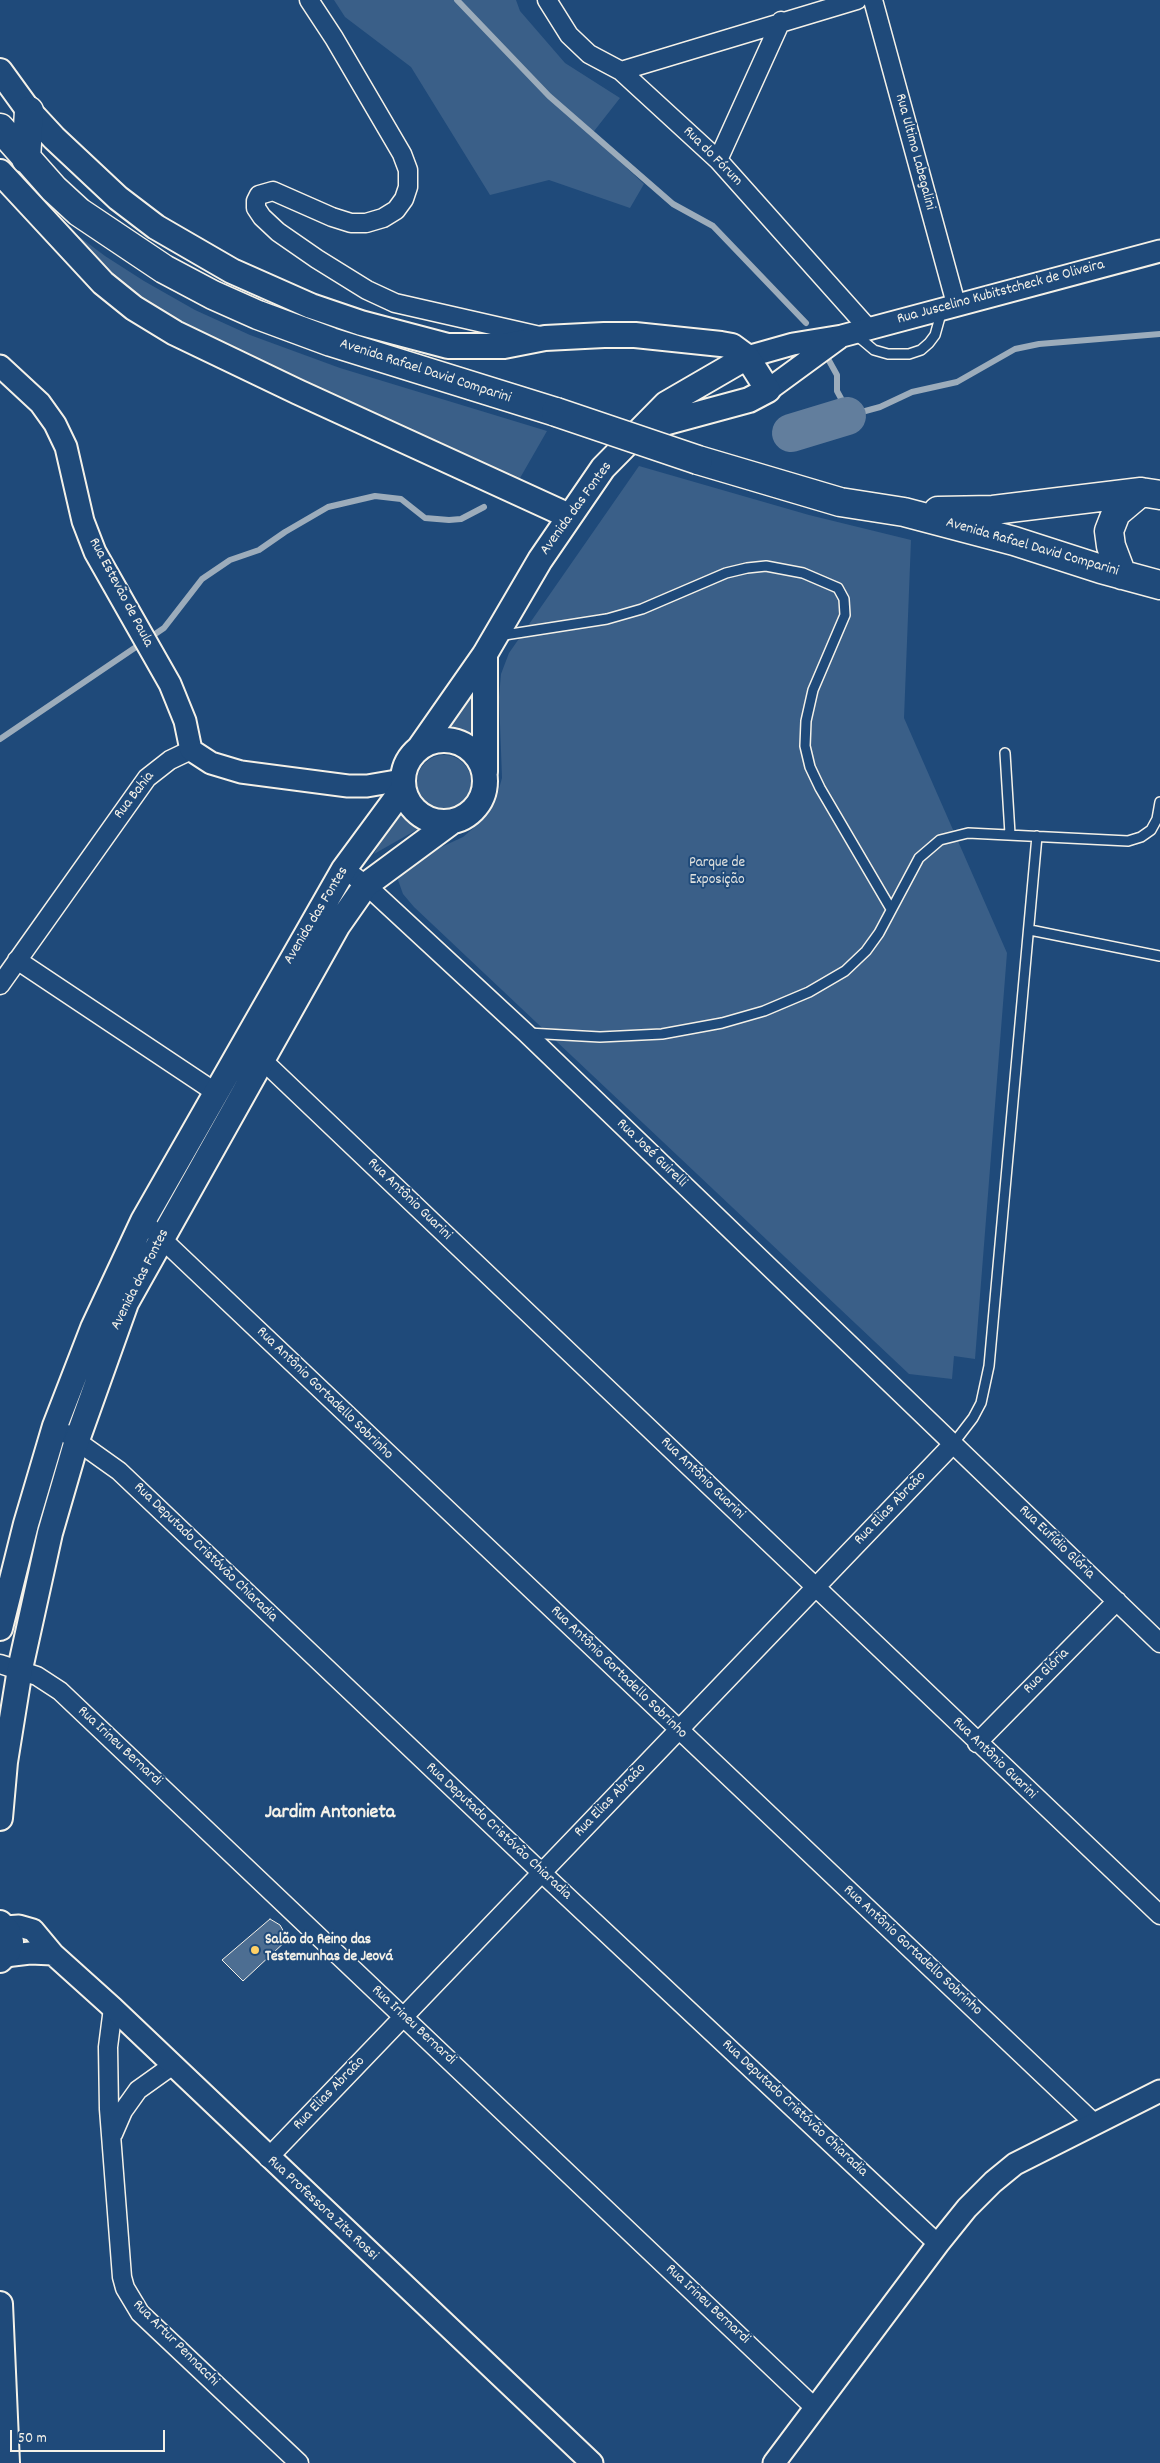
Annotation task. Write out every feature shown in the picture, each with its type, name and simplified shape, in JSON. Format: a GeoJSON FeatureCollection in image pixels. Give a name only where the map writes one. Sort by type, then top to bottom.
{"type":"FeatureCollection","features":[{"type":"Feature","properties":{"kind":"main road"},"geometry":{"type":"LineString","coordinates":[[0,71],[29,111],[91,174],[118,198],[156,227],[195,251],[268,288],[311,306],[361,324],[448,346],[504,346],[545,338],[634,335],[732,346],[747,357],[768,390],[749,400],[642,429]]}},
{"type":"Feature","properties":{"kind":"main road"},"geometry":{"type":"LineString","coordinates":[[9,141],[29,111]]}},
{"type":"Feature","properties":{"kind":"main road","name":"Avenida Rafael David Comparini"},"geometry":{"type":"LineString","coordinates":[[9,141],[54,189],[79,212],[164,269],[212,295],[258,315],[331,342],[556,412],[698,460],[840,502],[904,512],[1033,546],[1122,575],[1160,585]]}},
{"type":"Feature","properties":{"kind":"main road"},"geometry":{"type":"LineString","coordinates":[[0,172],[102,283],[116,296],[134,308],[175,332],[298,392],[569,516]]}},
{"type":"Feature","properties":{"kind":"main road","name":"Avenida das Fontes"},"geometry":{"type":"LineString","coordinates":[[0,1628],[26,1524],[55,1426],[92,1328],[143,1221],[344,869],[403,784],[404,767],[411,756],[420,747],[490,645],[540,560],[603,468],[666,404],[747,357]]}},
{"type":"Feature","properties":{"kind":"main road"},"geometry":{"type":"LineString","coordinates":[[714,376],[729,406]]}},
{"type":"Feature","properties":{"kind":"main road"},"geometry":{"type":"LineString","coordinates":[[1122,575],[1111,546],[1109,532],[1116,513],[1151,494]]}},
{"type":"Feature","properties":{"kind":"main road","name":"Avenida Rafael David Comparini"},"geometry":{"type":"LineString","coordinates":[[904,512],[993,510],[1151,494]]}},
{"type":"Feature","properties":{"kind":"main road","name":"Avenida das Fontes"},"geometry":{"type":"LineString","coordinates":[[0,1818],[6,1762],[10,1667],[27,1632],[50,1533],[76,1440],[126,1303],[261,1059],[338,925],[366,884],[450,823],[462,819],[472,812],[480,802],[484,791],[485,778],[490,645]]}},
{"type":"Feature","properties":{"kind":"main road"},"geometry":{"type":"LineString","coordinates":[[420,747],[432,741],[444,739],[467,746],[483,766],[485,778]]}},
{"type":"Feature","properties":{"kind":"main road"},"geometry":{"type":"LineString","coordinates":[[403,784],[407,801],[415,811],[425,818],[437,822],[450,823]]}},
{"type":"Feature","properties":{"kind":"main road"},"geometry":{"type":"LineString","coordinates":[[2,1920],[11,1942],[2,1960]]}},
{"type":"Feature","properties":{"kind":"main road"},"geometry":{"type":"LineString","coordinates":[[0,2304],[7,2463]]}},
{"type":"Feature","properties":{"kind":"street"},"geometry":{"type":"LineString","coordinates":[[309,0],[334,38],[402,154],[408,170],[408,187],[404,199],[396,210],[383,218],[366,223],[351,223],[332,217],[273,191],[259,195],[256,201],[256,208],[262,217],[278,232],[317,259],[367,290],[395,303],[545,338]]}},
{"type":"Feature","properties":{"kind":"street","name":"Rua do Fórum"},"geometry":{"type":"LineString","coordinates":[[546,0],[569,35],[589,54],[621,71],[718,160],[854,332]]}},
{"type":"Feature","properties":{"kind":"street"},"geometry":{"type":"LineString","coordinates":[[621,71],[857,0]]}},
{"type":"Feature","properties":{"kind":"street","name":"Rua Ultimo Labegalini"},"geometry":{"type":"LineString","coordinates":[[873,0],[949,306]]}},
{"type":"Feature","properties":{"kind":"street"},"geometry":{"type":"LineString","coordinates":[[718,160],[781,22]]}},
{"type":"Feature","properties":{"kind":"street","name":"Rua Juscelino Kubitstcheck de Oliveira"},"geometry":{"type":"LineString","coordinates":[[747,357],[792,344],[854,332],[1160,251]]}},
{"type":"Feature","properties":{"kind":"street","name":"Rua Juscelino Kubitstcheck de Oliveira"},"geometry":{"type":"LineString","coordinates":[[768,390],[854,332]]}},
{"type":"Feature","properties":{"kind":"street","name":"Rua Estevão de Paula"},"geometry":{"type":"LineString","coordinates":[[0,366],[40,403],[56,424],[66,447],[83,521],[95,552],[170,684],[185,722],[191,750]]}},
{"type":"Feature","properties":{"kind":"street"},"geometry":{"type":"LineString","coordinates":[[191,750],[212,763],[241,772],[348,786],[403,784]]}},
{"type":"Feature","properties":{"kind":"street","name":"Rua Bahia"},"geometry":{"type":"LineString","coordinates":[[0,985],[147,778],[170,760],[191,750]]}},
{"type":"Feature","properties":{"kind":"street","name":"Rua José Guirelli"},"geometry":{"type":"LineString","coordinates":[[344,869],[366,884],[526,1033],[953,1444]]}},
{"type":"Feature","properties":{"kind":"street"},"geometry":{"type":"LineString","coordinates":[[17,960],[216,1092]]}},
{"type":"Feature","properties":{"kind":"street","name":"Rua Antônio Guarini"},"geometry":{"type":"LineString","coordinates":[[244,1043],[1160,1916]]}},
{"type":"Feature","properties":{"kind":"street","name":"Rua Antônio Gortadello Sobrinho"},"geometry":{"type":"LineString","coordinates":[[143,1221],[1094,2123]]}},
{"type":"Feature","properties":{"kind":"street","name":"Rua Deputado Cristóvão Chiaradia"},"geometry":{"type":"LineString","coordinates":[[55,1426],[119,1472],[542,1873],[938,2244]]}},
{"type":"Feature","properties":{"kind":"street","name":"Rua Elias Abraão"},"geometry":{"type":"LineString","coordinates":[[268,2158],[953,1444]]}},
{"type":"Feature","properties":{"kind":"street","name":"Rua Eufídio Glória"},"geometry":{"type":"LineString","coordinates":[[953,1444],[1160,1643]]}},
{"type":"Feature","properties":{"kind":"street","name":"Rua Glória"},"geometry":{"type":"LineString","coordinates":[[977,1743],[1117,1601]]}},
{"type":"Feature","properties":{"kind":"street"},"geometry":{"type":"LineString","coordinates":[[0,1628],[27,1632]]}},
{"type":"Feature","properties":{"kind":"street","name":"Rua Irineu Bernardi"},"geometry":{"type":"LineString","coordinates":[[10,1667],[37,1676],[60,1691],[814,2407]]}},
{"type":"Feature","properties":{"kind":"street","name":"Rua Professora Zita Rossi"},"geometry":{"type":"LineString","coordinates":[[2,1920],[33,1930],[53,1954],[113,2008],[268,2158],[592,2463]]}},
{"type":"Feature","properties":{"kind":"street"},"geometry":{"type":"LineString","coordinates":[[2,1960],[30,1953],[53,1954]]}},
{"type":"Feature","properties":{"kind":"street","name":"Rua Artur Pennacchi"},"geometry":{"type":"LineString","coordinates":[[113,2008],[108,2047],[109,2109],[122,2277],[130,2300],[140,2314],[299,2463]]}},
{"type":"Feature","properties":{"kind":"street","name":"Rua Artur Pennacchi"},"geometry":{"type":"LineString","coordinates":[[112,2134],[123,2111],[138,2090],[173,2065]]}},
{"type":"Feature","properties":{"kind":"street"},"geometry":{"type":"LineString","coordinates":[[774,2463],[814,2407],[966,2208],[1015,2164],[1160,2091]]}},
{"type":"Feature","properties":{"kind":"lane"},"geometry":{"type":"LineString","coordinates":[[854,332],[874,350],[888,354],[909,354],[921,350],[929,343],[949,306]]}},
{"type":"Feature","properties":{"kind":"lane"},"geometry":{"type":"LineString","coordinates":[[490,645],[607,619],[642,609],[726,573],[747,568],[766,566],[802,572],[838,588],[844,600],[845,615],[813,690],[806,721],[805,746],[810,767],[820,788],[891,910]]}},
{"type":"Feature","properties":{"kind":"lane"},"geometry":{"type":"LineString","coordinates":[[1005,753],[1010,834]]}},
{"type":"Feature","properties":{"kind":"lane"},"geometry":{"type":"LineString","coordinates":[[526,1033],[600,1037],[662,1034],[722,1023],[764,1011],[809,992],[845,971],[866,951],[919,858],[940,840],[968,833],[1128,840],[1141,837],[1151,830],[1157,819],[1160,802]]}},
{"type":"Feature","properties":{"kind":"lane"},"geometry":{"type":"LineString","coordinates":[[953,1444],[973,1418],[981,1403],[986,1381],[1030,930],[1037,836]]}},
{"type":"Feature","properties":{"kind":"lane"},"geometry":{"type":"LineString","coordinates":[[1030,930],[1160,956]]}},
{"type":"Feature","properties":{"kind":"green space"},"geometry":{"type":"Polygon","coordinates":[[[334,0],[516,0],[520,11],[565,63],[620,98],[591,135],[644,184],[630,208],[549,180],[490,195],[411,67],[345,17],[334,0]]]}},
{"type":"Feature","properties":{"kind":"green space"},"geometry":{"type":"Polygon","coordinates":[[[41,208],[105,256],[144,281],[195,310],[250,335],[340,368],[547,431],[516,485],[144,307],[41,208]]]}},
{"type":"Feature","properties":{"kind":"green space","name":"Parque de Exposição"},"geometry":{"type":"Polygon","coordinates":[[[639,466],[809,515],[911,540],[904,718],[1007,953],[975,1359],[954,1356],[952,1379],[909,1374],[414,907],[403,894],[398,880],[401,870],[413,860],[463,837],[477,825],[495,803],[502,778],[499,697],[501,674],[509,653],[639,466]]]}},
{"type":"Feature","properties":{"kind":"green space"},"geometry":{"type":"Polygon","coordinates":[[[479,673],[476,742],[457,731],[444,729],[479,673]]]}},
{"type":"Feature","properties":{"kind":"green space"},"geometry":{"type":"Polygon","coordinates":[[[444,755],[454,757],[463,763],[469,772],[471,782],[469,792],[463,801],[454,807],[444,809],[434,807],[425,801],[419,792],[417,782],[419,772],[425,763],[434,757],[444,755]]]}},
{"type":"Feature","properties":{"kind":"green space"},"geometry":{"type":"Polygon","coordinates":[[[397,811],[418,829],[374,854],[397,811]]]}},
{"type":"Feature","properties":{"kind":"building","name":"Salão do Reino das Testemunhas de Jeová"},"geometry":{"type":"Polygon","coordinates":[[[270,1919],[280,1925],[288,1939],[243,1981],[222,1960],[270,1919]]]}},
{"type":"Feature","properties":{"kind":"waterway"},"geometry":{"type":"LineString","coordinates":[[457,0],[549,96],[673,204],[713,226],[806,323]]}},
{"type":"Feature","properties":{"kind":"waterway"},"geometry":{"type":"LineString","coordinates":[[827,357],[837,375],[837,391],[847,416],[880,407],[912,392],[957,382],[1015,349],[1039,344],[1160,334]]}},
{"type":"Feature","properties":{"kind":"waterway"},"geometry":{"type":"LineString","coordinates":[[791,433],[847,416]]}},
{"type":"Feature","properties":{"kind":"waterway"},"geometry":{"type":"LineString","coordinates":[[0,739],[164,628],[202,579],[230,560],[259,550],[285,532],[328,507],[375,496],[401,499],[425,518],[449,520],[461,519],[484,507]]}},
{"type":"Feature","properties":{"kind":"place","name":"Salão do Reino das Testemunhas de Jeová"},"geometry":{"type":"Point","coordinates":[255,1950]}},
{"type":"Feature","properties":{"kind":"district","name":"Jardim Antonieta"},"geometry":{"type":"Point","coordinates":[330,1814]}}]}
